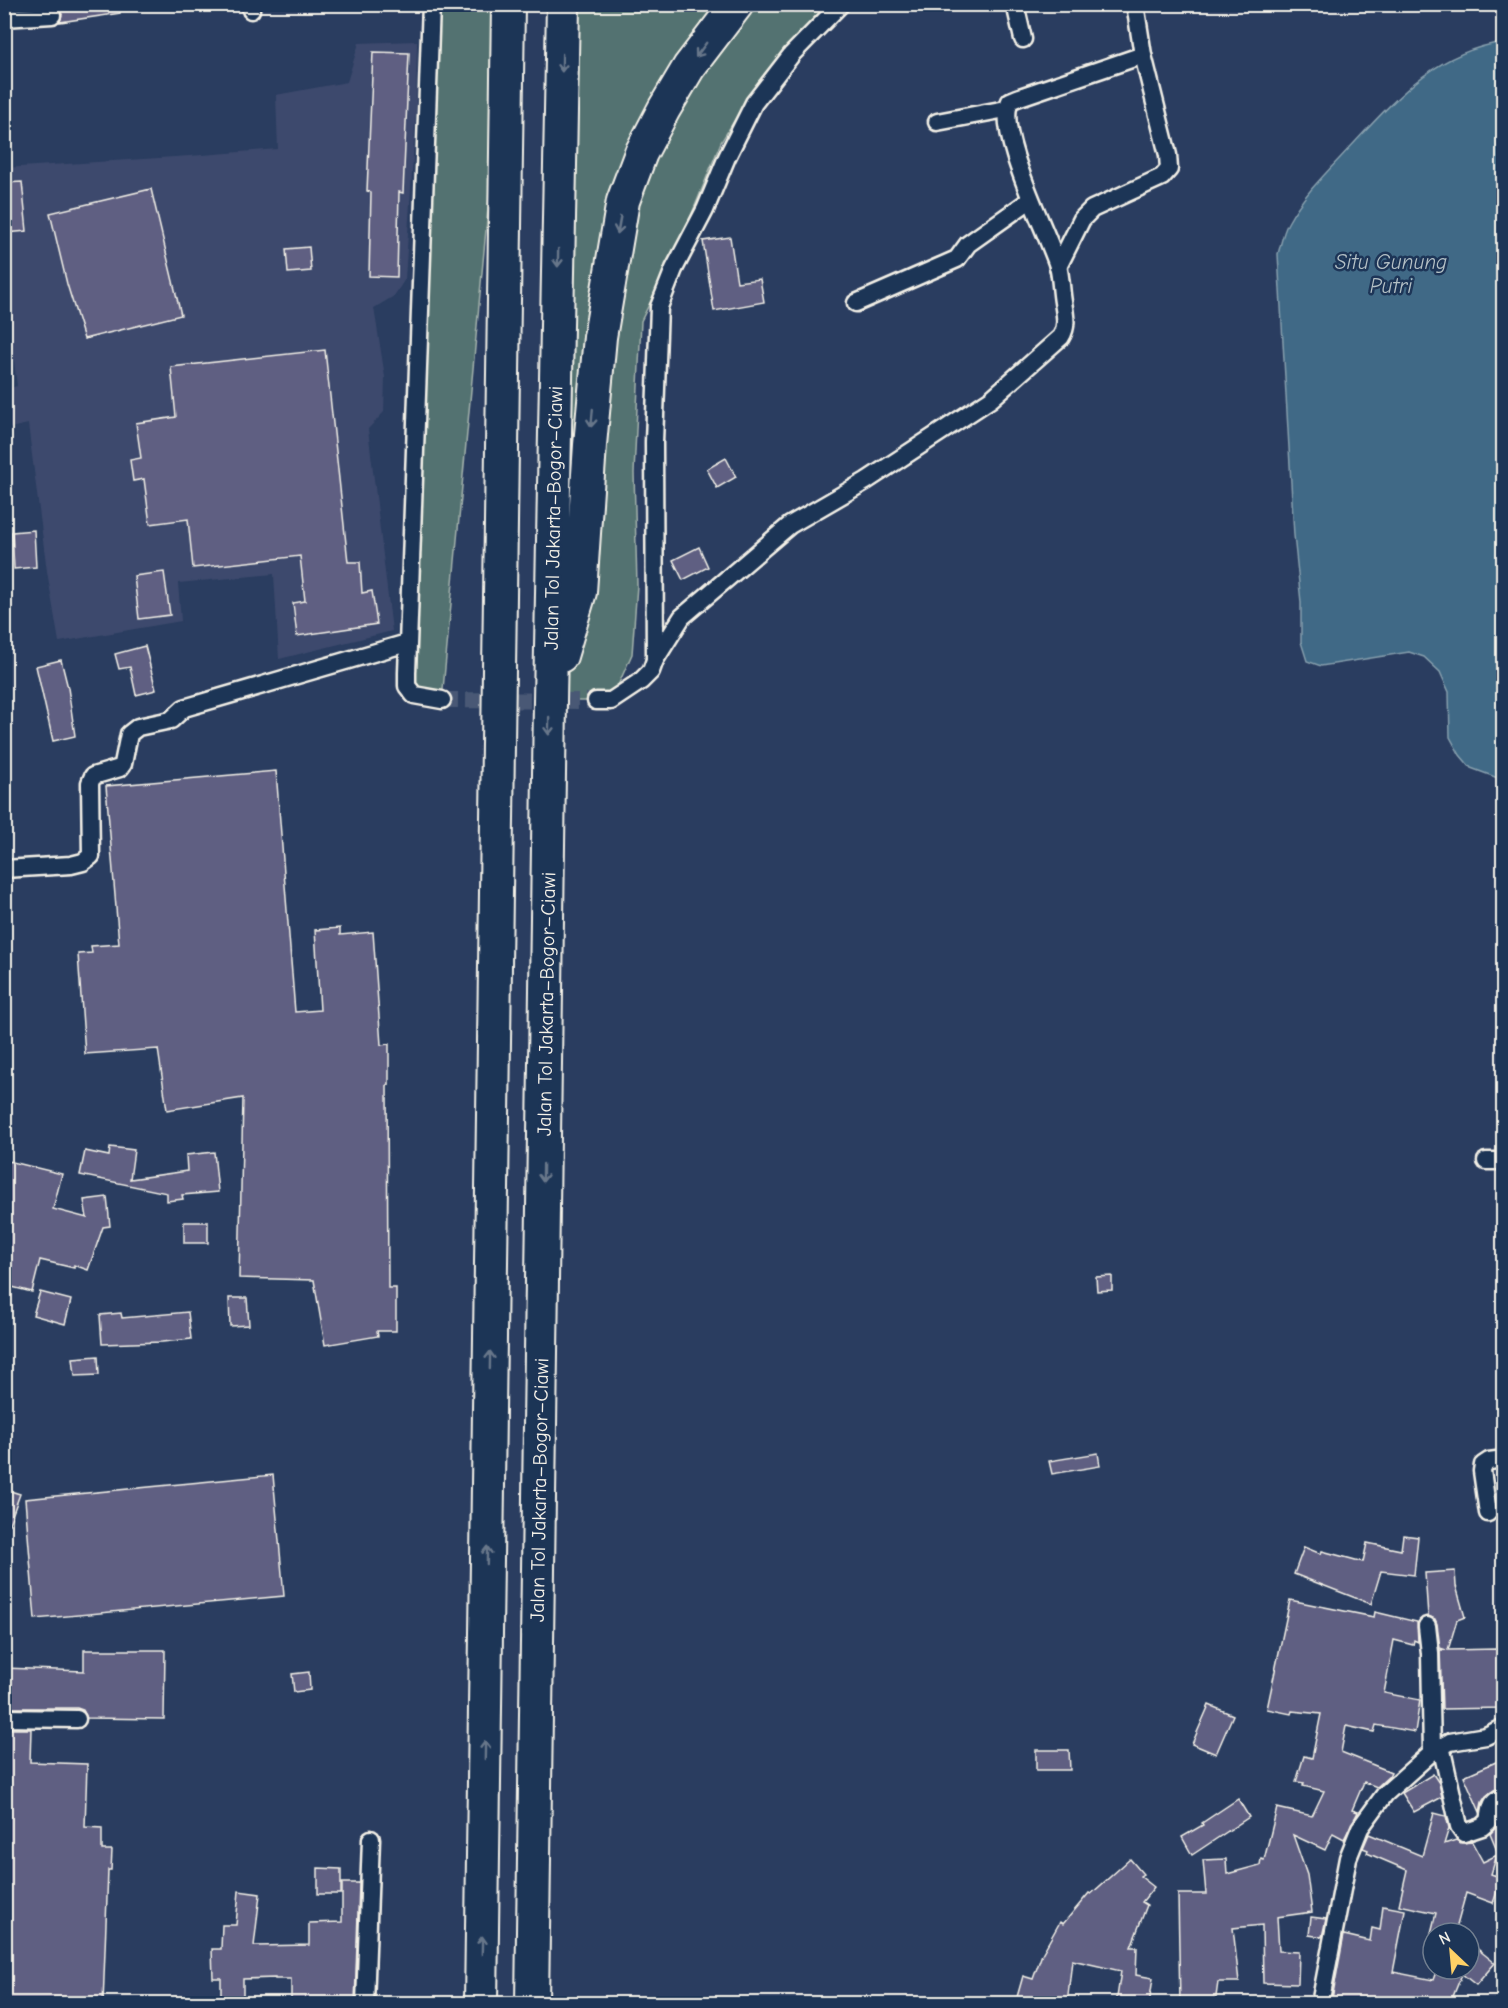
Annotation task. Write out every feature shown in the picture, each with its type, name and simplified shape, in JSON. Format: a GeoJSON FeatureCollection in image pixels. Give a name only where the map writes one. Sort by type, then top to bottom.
{"type":"FeatureCollection","features":[{"type":"Feature","properties":{"kind":"highway"},"geometry":{"type":"LineString","coordinates":[[481,2004],[508,4]]}},
{"type":"Feature","properties":{"kind":"highway","name":"Jalan Tol Jakarta–Bogor–Ciawi"},"geometry":{"type":"LineString","coordinates":[[532,2004],[550,690],[563,4]]}},
{"type":"Feature","properties":{"kind":"highway"},"geometry":{"type":"LineString","coordinates":[[550,690],[580,592],[600,337],[623,201],[641,153],[688,68],[737,4]]}},
{"type":"Feature","properties":{"kind":"street"},"geometry":{"type":"LineString","coordinates":[[431,4],[407,686],[414,695],[442,700]]}},
{"type":"Feature","properties":{"kind":"street"},"geometry":{"type":"LineString","coordinates":[[655,660],[654,442],[659,307],[674,269],[705,210],[727,157],[754,103],[792,54],[841,4]]}},
{"type":"Feature","properties":{"kind":"street"},"geometry":{"type":"LineString","coordinates":[[1015,4],[1023,39]]}},
{"type":"Feature","properties":{"kind":"street"},"geometry":{"type":"LineString","coordinates":[[1058,267],[1083,219],[1092,209],[1162,177],[1169,169],[1168,155],[1143,55],[1135,4]]}},
{"type":"Feature","properties":{"kind":"street"},"geometry":{"type":"LineString","coordinates":[[4,18],[52,15]]}},
{"type":"Feature","properties":{"kind":"street"},"geometry":{"type":"LineString","coordinates":[[596,701],[611,701],[626,693],[651,671],[655,660],[682,617],[790,525],[866,481],[991,399],[1061,337],[1066,323],[1058,267],[1030,200],[1006,122],[1006,109],[1010,101],[1017,98],[1143,55]]}},
{"type":"Feature","properties":{"kind":"street"},"geometry":{"type":"LineString","coordinates":[[937,122],[1006,109]]}},
{"type":"Feature","properties":{"kind":"street"},"geometry":{"type":"LineString","coordinates":[[856,303],[957,259],[968,244],[1030,200]]}},
{"type":"Feature","properties":{"kind":"street"},"geometry":{"type":"LineString","coordinates":[[4,869],[71,865],[83,862],[91,856],[90,783],[93,776],[97,774],[112,772],[120,768],[123,764],[129,734],[138,727],[171,720],[184,708],[407,643]]}},
{"type":"Feature","properties":{"kind":"street"},"geometry":{"type":"LineString","coordinates":[[1486,1161],[1503,1161]]}},
{"type":"Feature","properties":{"kind":"street"},"geometry":{"type":"LineString","coordinates":[[1488,1513],[1483,1465],[1489,1461],[1503,1459]]}},
{"type":"Feature","properties":{"kind":"street"},"geometry":{"type":"LineString","coordinates":[[1427,1626],[1436,1749],[1459,1826],[1464,1833],[1482,1827],[1489,1821],[1491,1804],[1503,1797]]}},
{"type":"Feature","properties":{"kind":"street"},"geometry":{"type":"LineString","coordinates":[[4,1718],[77,1719]]}},
{"type":"Feature","properties":{"kind":"street"},"geometry":{"type":"LineString","coordinates":[[1320,2004],[1348,1858],[1360,1828],[1385,1794],[1436,1749],[1450,1742],[1486,1736],[1503,1727]]}},
{"type":"Feature","properties":{"kind":"street"},"geometry":{"type":"LineString","coordinates":[[365,2004],[371,1839]]}},
{"type":"Feature","properties":{"kind":"shaded area"},"geometry":{"type":"Polygon","coordinates":[[[417,41],[416,111],[405,279],[394,296],[374,308],[385,377],[384,412],[368,429],[392,631],[279,659],[274,574],[178,583],[181,621],[59,642],[47,571],[28,424],[5,429],[4,390],[17,386],[5,281],[5,168],[278,149],[276,95],[347,82],[359,43],[417,41]]]}},
{"type":"Feature","properties":{"kind":"green space"},"geometry":{"type":"Polygon","coordinates":[[[431,5],[507,5],[442,700],[414,695],[431,5]]]}},
{"type":"Feature","properties":{"kind":"green space"},"geometry":{"type":"Polygon","coordinates":[[[563,5],[832,5],[800,33],[759,81],[721,142],[684,233],[641,321],[634,473],[637,585],[632,654],[611,701],[550,701],[563,5]]]}},
{"type":"Feature","properties":{"kind":"water","name":"Situ Gunung Putri"},"geometry":{"type":"Polygon","coordinates":[[[1504,42],[1503,780],[1471,768],[1460,755],[1450,737],[1449,692],[1440,672],[1424,657],[1409,652],[1321,666],[1307,661],[1301,642],[1301,602],[1294,535],[1278,254],[1286,227],[1302,201],[1404,92],[1421,78],[1458,55],[1479,47],[1504,42]]]}},
{"type":"Feature","properties":{"kind":"building"},"geometry":{"type":"Polygon","coordinates":[[[56,4],[120,4],[120,13],[60,22],[62,14],[56,4]]]}},
{"type":"Feature","properties":{"kind":"building"},"geometry":{"type":"Polygon","coordinates":[[[373,52],[409,53],[403,193],[399,192],[397,277],[369,276],[371,192],[367,191],[373,52]]]}},
{"type":"Feature","properties":{"kind":"building"},"geometry":{"type":"Polygon","coordinates":[[[22,182],[27,231],[6,233],[4,183],[22,182]]]}},
{"type":"Feature","properties":{"kind":"building"},"geometry":{"type":"Polygon","coordinates":[[[151,189],[181,315],[84,339],[67,284],[50,213],[151,189]]]}},
{"type":"Feature","properties":{"kind":"building"},"geometry":{"type":"Polygon","coordinates":[[[730,237],[737,282],[760,279],[764,302],[714,311],[703,241],[730,237]]]}},
{"type":"Feature","properties":{"kind":"building"},"geometry":{"type":"Polygon","coordinates":[[[309,247],[311,271],[288,273],[286,249],[309,247]]]}},
{"type":"Feature","properties":{"kind":"building"},"geometry":{"type":"Polygon","coordinates":[[[325,350],[348,562],[360,562],[362,593],[372,591],[377,624],[297,636],[293,603],[305,601],[300,556],[193,568],[188,519],[150,524],[144,479],[133,481],[130,460],[141,458],[136,423],[176,417],[171,367],[325,350]]]}},
{"type":"Feature","properties":{"kind":"building"},"geometry":{"type":"Polygon","coordinates":[[[726,458],[736,477],[717,488],[707,469],[726,458]]]}},
{"type":"Feature","properties":{"kind":"building"},"geometry":{"type":"Polygon","coordinates":[[[34,530],[36,567],[14,569],[12,532],[34,530]]]}},
{"type":"Feature","properties":{"kind":"building"},"geometry":{"type":"Polygon","coordinates":[[[699,547],[708,567],[683,580],[673,560],[699,547]]]}},
{"type":"Feature","properties":{"kind":"building"},"geometry":{"type":"Polygon","coordinates":[[[164,572],[170,615],[139,619],[134,576],[164,572]]]}},
{"type":"Feature","properties":{"kind":"building"},"geometry":{"type":"Polygon","coordinates":[[[145,646],[156,690],[136,695],[130,667],[119,669],[115,654],[145,646]]]}},
{"type":"Feature","properties":{"kind":"building"},"geometry":{"type":"Polygon","coordinates":[[[61,660],[68,688],[75,736],[53,741],[36,666],[61,660]]]}},
{"type":"Feature","properties":{"kind":"building"},"geometry":{"type":"Polygon","coordinates":[[[276,771],[295,1012],[320,1010],[315,930],[340,928],[340,935],[373,932],[381,1045],[389,1044],[389,1085],[387,1085],[388,1288],[396,1288],[396,1331],[377,1331],[378,1336],[325,1345],[314,1280],[239,1278],[243,1098],[167,1110],[158,1049],[85,1054],[78,954],[92,953],[91,946],[119,944],[106,786],[276,771]]]}},
{"type":"Feature","properties":{"kind":"building"},"geometry":{"type":"Polygon","coordinates":[[[110,1147],[134,1150],[130,1179],[187,1171],[186,1155],[214,1152],[218,1192],[182,1195],[183,1199],[167,1201],[167,1193],[80,1175],[85,1151],[109,1156],[110,1147]]]}},
{"type":"Feature","properties":{"kind":"building"},"geometry":{"type":"Polygon","coordinates":[[[4,1160],[62,1174],[53,1209],[87,1218],[84,1200],[107,1197],[110,1226],[103,1227],[88,1270],[74,1265],[74,1268],[40,1260],[32,1292],[4,1285],[4,1160]]]}},
{"type":"Feature","properties":{"kind":"building"},"geometry":{"type":"Polygon","coordinates":[[[184,1222],[208,1222],[208,1243],[184,1243],[184,1222]]]}},
{"type":"Feature","properties":{"kind":"building"},"geometry":{"type":"Polygon","coordinates":[[[1112,1276],[1112,1290],[1097,1291],[1096,1277],[1112,1276]]]}},
{"type":"Feature","properties":{"kind":"building"},"geometry":{"type":"Polygon","coordinates":[[[40,1292],[71,1300],[65,1324],[33,1315],[40,1292]]]}},
{"type":"Feature","properties":{"kind":"building"},"geometry":{"type":"Polygon","coordinates":[[[229,1298],[247,1298],[249,1325],[230,1326],[229,1298]]]}},
{"type":"Feature","properties":{"kind":"building"},"geometry":{"type":"Polygon","coordinates":[[[188,1312],[191,1339],[102,1344],[100,1315],[121,1313],[122,1318],[188,1312]]]}},
{"type":"Feature","properties":{"kind":"building"},"geometry":{"type":"Polygon","coordinates":[[[98,1356],[99,1375],[75,1376],[73,1358],[98,1356]]]}},
{"type":"Feature","properties":{"kind":"building"},"geometry":{"type":"Polygon","coordinates":[[[1098,1453],[1100,1466],[1052,1474],[1049,1461],[1098,1453]]]}},
{"type":"Feature","properties":{"kind":"building"},"geometry":{"type":"Polygon","coordinates":[[[273,1475],[284,1596],[35,1619],[25,1499],[273,1475]]]}},
{"type":"Feature","properties":{"kind":"building"},"geometry":{"type":"Polygon","coordinates":[[[4,1489],[20,1494],[6,1532],[4,1531],[4,1489]]]}},
{"type":"Feature","properties":{"kind":"building"},"geometry":{"type":"Polygon","coordinates":[[[1403,1535],[1418,1537],[1414,1575],[1381,1571],[1371,1604],[1294,1574],[1304,1547],[1321,1554],[1322,1551],[1363,1562],[1367,1543],[1401,1550],[1403,1535]]]}},
{"type":"Feature","properties":{"kind":"building"},"geometry":{"type":"Polygon","coordinates":[[[1455,1571],[1456,1586],[1465,1617],[1457,1620],[1448,1650],[1497,1649],[1497,1676],[1503,1676],[1503,1708],[1442,1709],[1440,1650],[1446,1650],[1440,1648],[1435,1619],[1428,1616],[1425,1573],[1455,1571]]]}},
{"type":"Feature","properties":{"kind":"building"},"geometry":{"type":"Polygon","coordinates":[[[1290,1600],[1374,1617],[1375,1612],[1417,1622],[1418,1642],[1414,1640],[1413,1645],[1394,1640],[1384,1693],[1420,1700],[1415,1732],[1376,1725],[1374,1732],[1346,1726],[1341,1752],[1391,1772],[1377,1787],[1364,1782],[1352,1810],[1358,1812],[1344,1839],[1333,1833],[1325,1850],[1293,1835],[1307,1875],[1312,1912],[1277,1917],[1279,1951],[1299,1952],[1298,1984],[1263,1983],[1262,1925],[1233,1928],[1239,1982],[1218,1982],[1215,2004],[1180,2004],[1178,1894],[1206,1894],[1203,1860],[1226,1859],[1227,1874],[1260,1865],[1261,1859],[1264,1860],[1277,1808],[1312,1816],[1324,1791],[1296,1782],[1304,1756],[1312,1758],[1321,1714],[1292,1711],[1291,1714],[1267,1709],[1290,1600]]]}},
{"type":"Feature","properties":{"kind":"building"},"geometry":{"type":"Polygon","coordinates":[[[84,1650],[165,1650],[164,1719],[87,1718],[83,1710],[77,1708],[4,1708],[4,1668],[84,1671],[84,1650]]]}},
{"type":"Feature","properties":{"kind":"building"},"geometry":{"type":"Polygon","coordinates":[[[309,1672],[310,1690],[294,1692],[292,1674],[309,1672]]]}},
{"type":"Feature","properties":{"kind":"building"},"geometry":{"type":"Polygon","coordinates":[[[1209,1705],[1233,1715],[1216,1754],[1192,1744],[1209,1705]]]}},
{"type":"Feature","properties":{"kind":"building"},"geometry":{"type":"Polygon","coordinates":[[[4,1729],[31,1729],[30,1762],[87,1764],[85,1827],[102,1828],[102,1850],[112,1850],[111,1870],[108,1870],[103,2004],[4,2004],[4,1729]]]}},
{"type":"Feature","properties":{"kind":"building"},"geometry":{"type":"Polygon","coordinates":[[[1036,1750],[1069,1750],[1070,1770],[1036,1770],[1036,1750]]]}},
{"type":"Feature","properties":{"kind":"building"},"geometry":{"type":"Polygon","coordinates":[[[1503,1759],[1503,1787],[1486,1796],[1480,1812],[1464,1776],[1503,1759]]]}},
{"type":"Feature","properties":{"kind":"building"},"geometry":{"type":"Polygon","coordinates":[[[1433,1774],[1439,1783],[1442,1797],[1414,1812],[1402,1793],[1433,1774]]]}},
{"type":"Feature","properties":{"kind":"building"},"geometry":{"type":"Polygon","coordinates":[[[1238,1799],[1249,1817],[1192,1855],[1182,1837],[1203,1825],[1202,1823],[1238,1799]]]}},
{"type":"Feature","properties":{"kind":"building"},"geometry":{"type":"Polygon","coordinates":[[[1503,1809],[1503,1865],[1490,1834],[1499,1824],[1503,1809]]]}},
{"type":"Feature","properties":{"kind":"building"},"geometry":{"type":"Polygon","coordinates":[[[1434,1813],[1446,1816],[1449,1828],[1444,1844],[1456,1840],[1461,1843],[1472,1842],[1483,1862],[1497,1855],[1491,1874],[1502,1878],[1493,1903],[1466,1893],[1458,1921],[1434,1921],[1436,1913],[1399,1905],[1407,1870],[1367,1853],[1368,1850],[1363,1848],[1369,1834],[1422,1856],[1434,1813]]]}},
{"type":"Feature","properties":{"kind":"building"},"geometry":{"type":"Polygon","coordinates":[[[1130,1859],[1143,1874],[1140,1876],[1154,1887],[1142,1902],[1147,1905],[1131,1947],[1137,1947],[1136,1975],[1153,1978],[1149,2004],[1116,2004],[1121,1971],[1072,1960],[1067,2004],[1015,2004],[1023,1976],[1033,1979],[1042,1954],[1060,1922],[1063,1924],[1089,1893],[1091,1894],[1130,1859]]]}},
{"type":"Feature","properties":{"kind":"building"},"geometry":{"type":"Polygon","coordinates":[[[318,1868],[341,1869],[341,1894],[318,1894],[318,1868]]]}},
{"type":"Feature","properties":{"kind":"building"},"geometry":{"type":"Polygon","coordinates":[[[342,1883],[359,1883],[355,2004],[291,2004],[291,1979],[275,1978],[243,1979],[243,2004],[221,2004],[221,1978],[213,1978],[212,1949],[221,1949],[222,1925],[236,1925],[239,1891],[260,1894],[254,1946],[309,1945],[309,1923],[342,1922],[342,1883]]]}},
{"type":"Feature","properties":{"kind":"building"},"geometry":{"type":"Polygon","coordinates":[[[1383,1906],[1405,1910],[1393,1972],[1421,1978],[1421,1981],[1459,1981],[1450,2004],[1331,2004],[1344,1935],[1370,1941],[1372,1928],[1380,1930],[1383,1906]]]}},
{"type":"Feature","properties":{"kind":"building"},"geometry":{"type":"Polygon","coordinates":[[[1311,1917],[1326,1919],[1322,1937],[1309,1935],[1311,1917]]]}},
{"type":"Feature","properties":{"kind":"building"},"geometry":{"type":"Polygon","coordinates":[[[1481,1952],[1495,1963],[1481,1979],[1481,1952]]]}},
{"type":"Feature","properties":{"kind":"tunnel"},"geometry":{"type":"LineString","coordinates":[[442,700],[596,701]]}}]}
